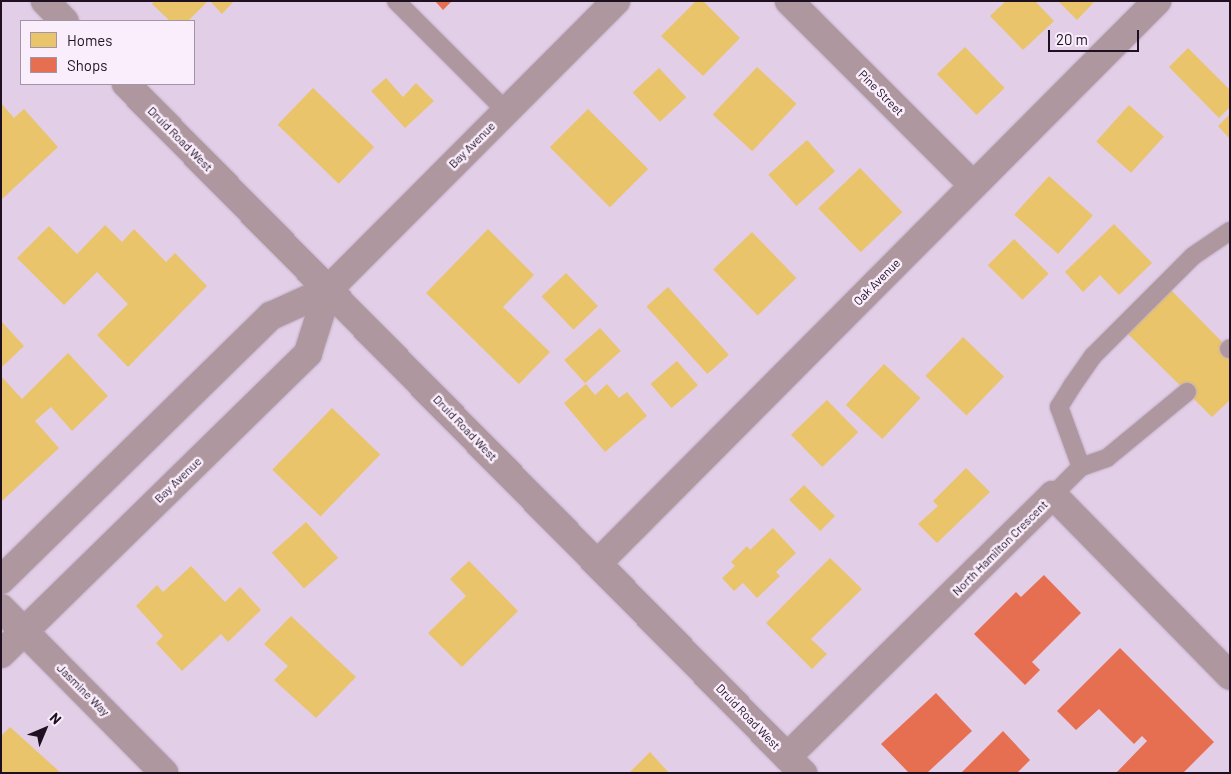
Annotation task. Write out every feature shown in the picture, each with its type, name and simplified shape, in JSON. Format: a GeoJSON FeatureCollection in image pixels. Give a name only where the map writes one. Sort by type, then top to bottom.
{"type":"FeatureCollection","features":[{"type":"Feature","properties":{"kind":"street","name":"Bay Avenue"},"geometry":{"type":"LineString","coordinates":[[1,580],[271,316],[328,290],[616,1]]}},
{"type":"Feature","properties":{"kind":"street","name":"Pine Street"},"geometry":{"type":"LineString","coordinates":[[789,1],[973,185]]}},
{"type":"Feature","properties":{"kind":"street","name":"Oak Avenue"},"geometry":{"type":"LineString","coordinates":[[598,563],[1157,1]]}},
{"type":"Feature","properties":{"kind":"street","name":"Druid Road West"},"geometry":{"type":"LineString","coordinates":[[127,85],[795,765]]}},
{"type":"Feature","properties":{"kind":"street","name":"Bay Avenue"},"geometry":{"type":"LineString","coordinates":[[1,654],[308,353],[328,290]]}},
{"type":"Feature","properties":{"kind":"street","name":"North Hamilton Crescent"},"geometry":{"type":"LineString","coordinates":[[795,765],[1053,495],[1230,676]]}},
{"type":"Feature","properties":{"kind":"street","name":"Jasmine Way"},"geometry":{"type":"LineString","coordinates":[[1,608],[164,773]]}},
{"type":"Feature","properties":{"kind":"lane"},"geometry":{"type":"LineString","coordinates":[[396,1],[506,111]]}},
{"type":"Feature","properties":{"kind":"lane"},"geometry":{"type":"LineString","coordinates":[[1081,467],[1059,407],[1072,386],[1093,356],[1193,256],[1230,231]]}},
{"type":"Feature","properties":{"kind":"lane"},"geometry":{"type":"LineString","coordinates":[[1053,495],[1081,467],[1107,458],[1187,392]]}},
{"type":"Feature","properties":{"kind":"building: Homes"},"geometry":{"type":"Polygon","coordinates":[[[154,1],[208,1],[189,20],[169,20],[152,4],[154,1]]]}},
{"type":"Feature","properties":{"kind":"building: Homes"},"geometry":{"type":"Polygon","coordinates":[[[210,1],[234,1],[222,14],[210,1]]]}},
{"type":"Feature","properties":{"kind":"building: Homes"},"geometry":{"type":"Polygon","coordinates":[[[696,1],[703,1],[740,38],[703,76],[661,36],[696,1]]]}},
{"type":"Feature","properties":{"kind":"building: Homes"},"geometry":{"type":"Polygon","coordinates":[[[1006,1],[1035,1],[1054,21],[1023,50],[990,16],[1006,1]]]}},
{"type":"Feature","properties":{"kind":"building: Homes"},"geometry":{"type":"Polygon","coordinates":[[[1058,1],[1095,1],[1077,20],[1058,1]]]}},
{"type":"Feature","properties":{"kind":"building: Homes"},"geometry":{"type":"Polygon","coordinates":[[[965,47],[1005,88],[977,115],[937,74],[965,47]]]}},
{"type":"Feature","properties":{"kind":"building: Homes"},"geometry":{"type":"Polygon","coordinates":[[[1188,48],[1230,90],[1230,107],[1219,118],[1169,67],[1188,48]]]}},
{"type":"Feature","properties":{"kind":"building: Homes"},"geometry":{"type":"Polygon","coordinates":[[[757,67],[796,104],[752,151],[713,115],[757,67]]]}},
{"type":"Feature","properties":{"kind":"building: Homes"},"geometry":{"type":"Polygon","coordinates":[[[659,68],[686,97],[660,122],[633,93],[659,68]]]}},
{"type":"Feature","properties":{"kind":"building: Homes"},"geometry":{"type":"Polygon","coordinates":[[[386,78],[403,97],[416,83],[434,101],[405,128],[371,91],[386,78]]]}},
{"type":"Feature","properties":{"kind":"building: Homes"},"geometry":{"type":"Polygon","coordinates":[[[313,88],[374,147],[339,184],[278,125],[313,88]]]}},
{"type":"Feature","properties":{"kind":"building: Homes"},"geometry":{"type":"Polygon","coordinates":[[[1,103],[14,118],[24,109],[58,147],[1,200],[1,103]]]}},
{"type":"Feature","properties":{"kind":"building: Homes"},"geometry":{"type":"Polygon","coordinates":[[[1129,105],[1164,136],[1131,173],[1096,141],[1129,105]]]}},
{"type":"Feature","properties":{"kind":"building: Homes"},"geometry":{"type":"Polygon","coordinates":[[[588,109],[648,169],[610,207],[550,147],[588,109]]]}},
{"type":"Feature","properties":{"kind":"building: Homes"},"geometry":{"type":"Polygon","coordinates":[[[1230,114],[1230,139],[1218,126],[1230,114]]]}},
{"type":"Feature","properties":{"kind":"building: Homes"},"geometry":{"type":"Polygon","coordinates":[[[807,140],[835,171],[796,206],[768,175],[807,140]]]}},
{"type":"Feature","properties":{"kind":"building: Homes"},"geometry":{"type":"Polygon","coordinates":[[[860,168],[902,212],[861,252],[818,208],[860,168]]]}},
{"type":"Feature","properties":{"kind":"building: Homes"},"geometry":{"type":"Polygon","coordinates":[[[1049,176],[1093,215],[1058,254],[1014,215],[1049,176]]]}},
{"type":"Feature","properties":{"kind":"building: Homes"},"geometry":{"type":"Polygon","coordinates":[[[1114,224],[1152,263],[1119,295],[1100,275],[1083,292],[1065,272],[1114,224]]]}},
{"type":"Feature","properties":{"kind":"building: Homes"},"geometry":{"type":"Polygon","coordinates":[[[105,225],[122,242],[134,229],[166,262],[175,253],[207,286],[128,367],[97,335],[128,304],[97,272],[64,305],[17,258],[49,226],[77,254],[105,225]]]}},
{"type":"Feature","properties":{"kind":"building: Homes"},"geometry":{"type":"Polygon","coordinates":[[[488,229],[534,275],[503,307],[550,352],[519,384],[426,293],[488,229]]]}},
{"type":"Feature","properties":{"kind":"building: Homes"},"geometry":{"type":"Polygon","coordinates":[[[752,232],[796,278],[758,316],[713,270],[752,232]]]}},
{"type":"Feature","properties":{"kind":"building: Homes"},"geometry":{"type":"Polygon","coordinates":[[[1014,239],[1049,274],[1022,300],[988,265],[1014,239]]]}},
{"type":"Feature","properties":{"kind":"building: Homes"},"geometry":{"type":"Polygon","coordinates":[[[566,273],[598,306],[573,330],[542,297],[566,273]]]}},
{"type":"Feature","properties":{"kind":"building: Homes"},"geometry":{"type":"Polygon","coordinates":[[[668,287],[729,355],[707,374],[646,306],[668,287]]]}},
{"type":"Feature","properties":{"kind":"building: Homes"},"geometry":{"type":"Polygon","coordinates":[[[1171,290],[1230,350],[1230,400],[1212,417],[1128,334],[1171,290]]]}},
{"type":"Feature","properties":{"kind":"building: Homes"},"geometry":{"type":"Polygon","coordinates":[[[1,321],[24,346],[1,368],[1,321]]]}},
{"type":"Feature","properties":{"kind":"building: Homes"},"geometry":{"type":"Polygon","coordinates":[[[600,328],[621,351],[585,383],[564,360],[600,328]]]}},
{"type":"Feature","properties":{"kind":"building: Homes"},"geometry":{"type":"Polygon","coordinates":[[[963,337],[1004,377],[966,415],[925,376],[963,337]]]}},
{"type":"Feature","properties":{"kind":"building: Homes"},"geometry":{"type":"Polygon","coordinates":[[[68,353],[108,396],[72,431],[51,407],[35,421],[59,448],[1,502],[1,376],[22,399],[68,353]]]}},
{"type":"Feature","properties":{"kind":"building: Homes"},"geometry":{"type":"Polygon","coordinates":[[[677,361],[698,385],[672,408],[651,384],[677,361]]]}},
{"type":"Feature","properties":{"kind":"building: Homes"},"geometry":{"type":"Polygon","coordinates":[[[884,364],[921,398],[882,439],[846,405],[884,364]]]}},
{"type":"Feature","properties":{"kind":"building: Homes"},"geometry":{"type":"Polygon","coordinates":[[[586,384],[595,395],[607,384],[619,398],[627,392],[647,416],[605,452],[564,403],[586,384]]]}},
{"type":"Feature","properties":{"kind":"building: Homes"},"geometry":{"type":"Polygon","coordinates":[[[827,400],[858,432],[822,467],[791,435],[827,400]]]}},
{"type":"Feature","properties":{"kind":"building: Homes"},"geometry":{"type":"Polygon","coordinates":[[[332,408],[380,455],[320,516],[272,470],[332,408]]]}},
{"type":"Feature","properties":{"kind":"building: Homes"},"geometry":{"type":"Polygon","coordinates":[[[966,468],[990,492],[937,543],[918,524],[938,506],[933,501],[966,468]]]}},
{"type":"Feature","properties":{"kind":"building: Homes"},"geometry":{"type":"Polygon","coordinates":[[[804,485],[835,516],[820,531],[789,500],[804,485]]]}},
{"type":"Feature","properties":{"kind":"building: Homes"},"geometry":{"type":"Polygon","coordinates":[[[306,522],[338,558],[304,588],[272,553],[306,522]]]}},
{"type":"Feature","properties":{"kind":"building: Homes"},"geometry":{"type":"Polygon","coordinates":[[[773,528],[796,553],[776,572],[780,576],[757,598],[743,583],[734,591],[722,578],[735,566],[731,562],[747,546],[750,550],[773,528]]]}},
{"type":"Feature","properties":{"kind":"building: Homes"},"geometry":{"type":"Polygon","coordinates":[[[830,558],[862,589],[811,639],[827,654],[812,669],[766,623],[830,558]]]}},
{"type":"Feature","properties":{"kind":"building: Homes"},"geometry":{"type":"Polygon","coordinates":[[[469,561],[518,611],[462,667],[428,633],[466,596],[450,579],[469,561]]]}},
{"type":"Feature","properties":{"kind":"building: Homes"},"geometry":{"type":"Polygon","coordinates":[[[191,566],[225,602],[240,587],[261,610],[228,642],[221,634],[182,671],[156,643],[163,636],[136,606],[157,585],[163,592],[191,566]]]}},
{"type":"Feature","properties":{"kind":"building: Homes"},"geometry":{"type":"Polygon","coordinates":[[[291,616],[356,677],[316,718],[274,680],[288,666],[264,644],[291,616]]]}},
{"type":"Feature","properties":{"kind":"building: Homes"},"geometry":{"type":"Polygon","coordinates":[[[10,727],[61,773],[1,773],[1,736],[10,727]]]}},
{"type":"Feature","properties":{"kind":"building: Homes"},"geometry":{"type":"Polygon","coordinates":[[[650,752],[669,773],[629,773],[650,752]]]}},
{"type":"Feature","properties":{"kind":"building: Shops"},"geometry":{"type":"Polygon","coordinates":[[[435,1],[452,1],[443,10],[435,1]]]}},
{"type":"Feature","properties":{"kind":"building: Shops"},"geometry":{"type":"Polygon","coordinates":[[[1044,575],[1081,613],[1032,662],[1040,670],[1025,685],[974,634],[1016,592],[1021,597],[1044,575]]]}},
{"type":"Feature","properties":{"kind":"building: Shops"},"geometry":{"type":"Polygon","coordinates":[[[1120,648],[1214,742],[1183,773],[1116,773],[1147,741],[1142,736],[1134,744],[1099,709],[1076,730],[1057,711],[1120,648]]]}},
{"type":"Feature","properties":{"kind":"building: Shops"},"geometry":{"type":"Polygon","coordinates":[[[936,693],[972,731],[927,773],[909,773],[881,744],[936,693]]]}},
{"type":"Feature","properties":{"kind":"building: Shops"},"geometry":{"type":"Polygon","coordinates":[[[1003,731],[1030,760],[1017,773],[961,773],[1003,731]]]}}]}
